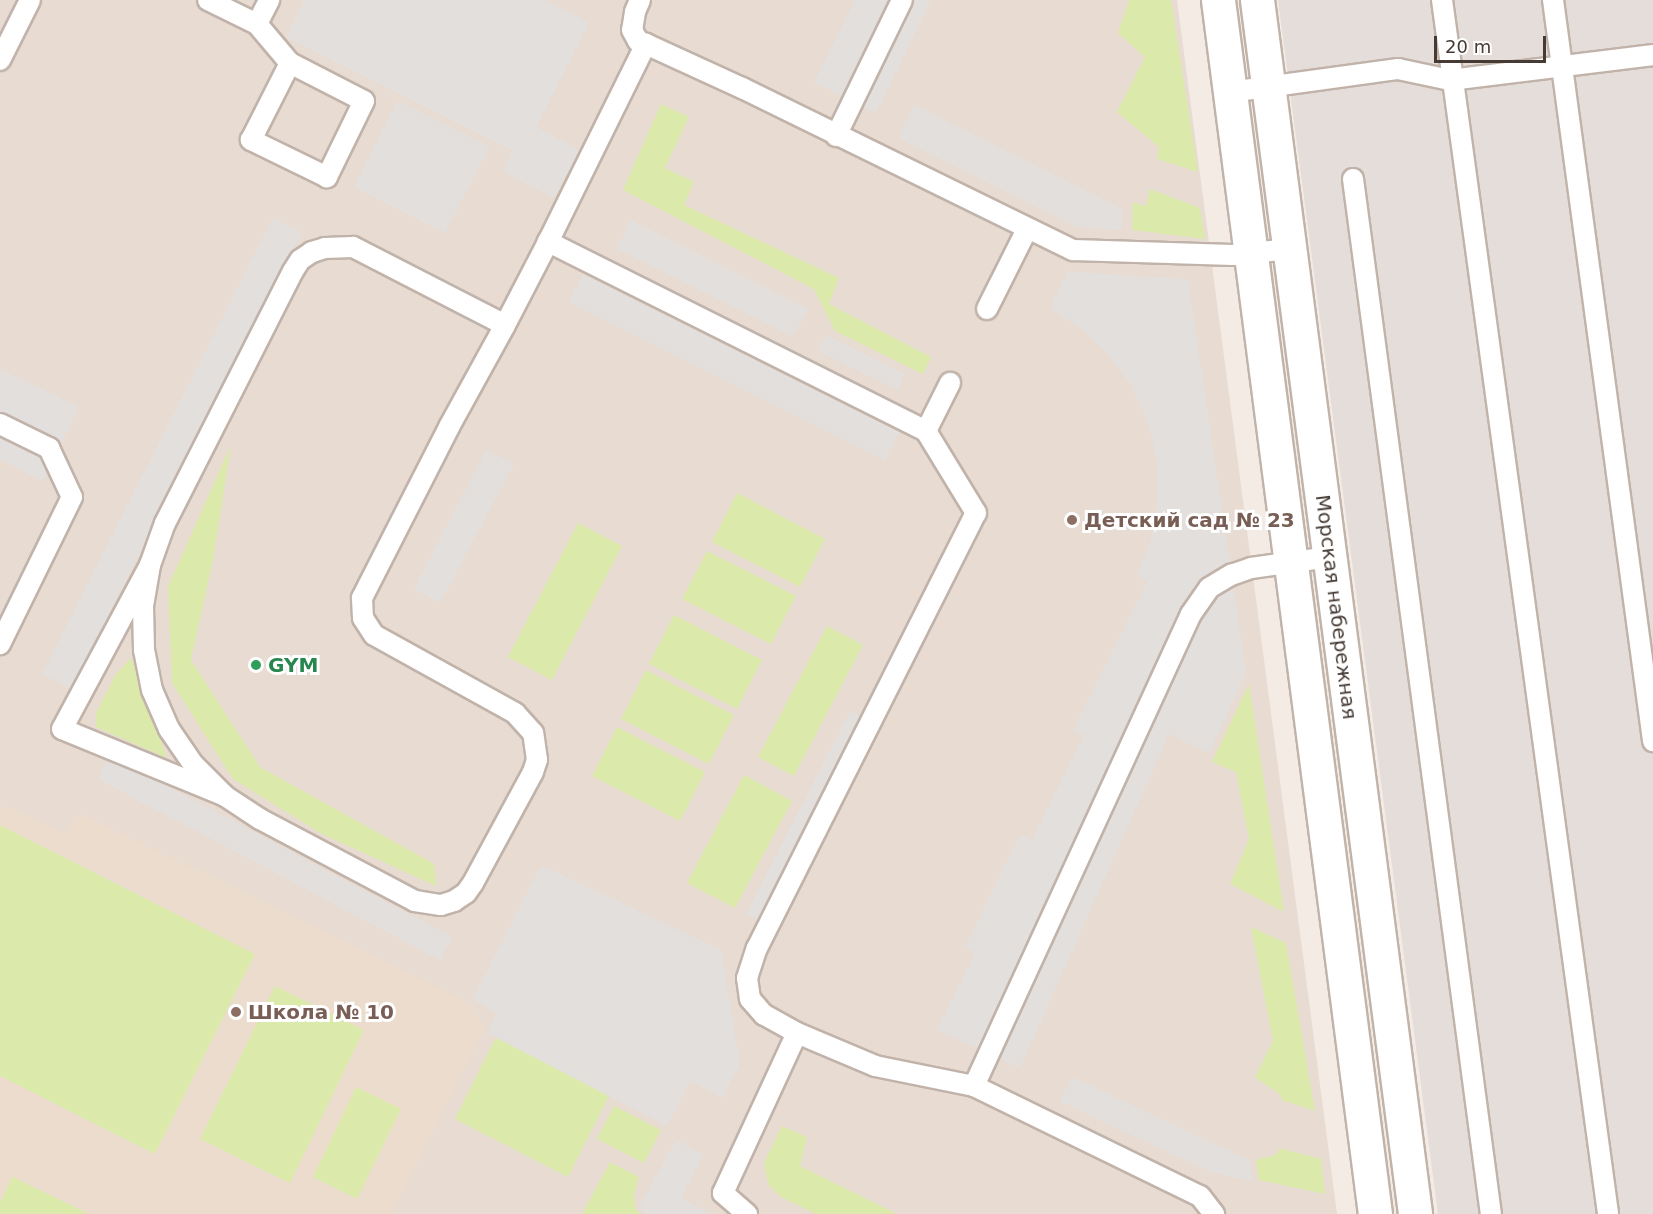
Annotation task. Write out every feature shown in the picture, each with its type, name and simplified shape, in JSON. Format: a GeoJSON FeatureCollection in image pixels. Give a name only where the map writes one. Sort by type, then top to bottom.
{"type":"FeatureCollection","features":[{"type":"Feature","properties":{"kind":"street","name":"Морская набережная"},"geometry":{"type":"LineString","coordinates":[[1218,0],[1375,1214]]}},
{"type":"Feature","properties":{"kind":"street","name":"Морская набережная"},"geometry":{"type":"LineString","coordinates":[[1257,0],[1415,1214]]}},
{"type":"Feature","properties":{"kind":"lane"},"geometry":{"type":"LineString","coordinates":[[0,60],[30,0]]}},
{"type":"Feature","properties":{"kind":"lane"},"geometry":{"type":"LineString","coordinates":[[208,0],[257,24],[290,63],[364,101],[327,177],[251,140],[290,63]]}},
{"type":"Feature","properties":{"kind":"lane"},"geometry":{"type":"LineString","coordinates":[[257,24],[269,0]]}},
{"type":"Feature","properties":{"kind":"lane"},"geometry":{"type":"LineString","coordinates":[[640,0],[634,12],[632,30],[638,41],[742,88],[1072,250],[1250,254],[1290,249]]}},
{"type":"Feature","properties":{"kind":"lane"},"geometry":{"type":"LineString","coordinates":[[836,136],[902,0]]}},
{"type":"Feature","properties":{"kind":"lane"},"geometry":{"type":"LineString","coordinates":[[1442,0],[1608,1214]]}},
{"type":"Feature","properties":{"kind":"lane"},"geometry":{"type":"LineString","coordinates":[[1553,0],[1653,741]]}},
{"type":"Feature","properties":{"kind":"lane"},"geometry":{"type":"LineString","coordinates":[[505,325],[353,247],[325,248],[312,252],[300,260],[172,506],[150,565],[62,729],[225,796],[260,819],[415,901],[427,905],[448,903],[466,893],[533,772],[537,760],[537,746],[533,732],[515,713],[383,642],[367,627],[362,608],[366,587],[505,325],[548,242],[646,44]]}},
{"type":"Feature","properties":{"kind":"lane"},"geometry":{"type":"LineString","coordinates":[[1230,92],[1398,69],[1453,80],[1653,55]]}},
{"type":"Feature","properties":{"kind":"lane"},"geometry":{"type":"LineString","coordinates":[[1353,179],[1491,1214]]}},
{"type":"Feature","properties":{"kind":"lane"},"geometry":{"type":"LineString","coordinates":[[1242,187],[1280,180]]}},
{"type":"Feature","properties":{"kind":"lane"},"geometry":{"type":"LineString","coordinates":[[987,309],[1027,229]]}},
{"type":"Feature","properties":{"kind":"lane"},"geometry":{"type":"LineString","coordinates":[[548,242],[926,431],[976,513],[757,948],[747,978],[750,999],[764,1016],[797,1033],[875,1066],[974,1086],[1200,1196],[1214,1214]]}},
{"type":"Feature","properties":{"kind":"lane"},"geometry":{"type":"LineString","coordinates":[[926,431],[950,383]]}},
{"type":"Feature","properties":{"kind":"lane"},"geometry":{"type":"LineString","coordinates":[[0,424],[49,448],[72,497],[0,644]]}},
{"type":"Feature","properties":{"kind":"lane"},"geometry":{"type":"LineString","coordinates":[[974,1086],[1191,614],[1209,588],[1231,574],[1251,568],[1329,557]]}},
{"type":"Feature","properties":{"kind":"lane"},"geometry":{"type":"LineString","coordinates":[[150,565],[143,606],[144,650],[152,690],[169,729],[193,764],[225,796]]}},
{"type":"Feature","properties":{"kind":"lane"},"geometry":{"type":"LineString","coordinates":[[1338,933],[1378,932]]}},
{"type":"Feature","properties":{"kind":"lane"},"geometry":{"type":"LineString","coordinates":[[747,1214],[723,1193],[797,1033]]}},
{"type":"Feature","properties":{"kind":"lane"},"geometry":{"type":"LineString","coordinates":[[1365,1142],[1405,1136]]}},
{"type":"Feature","properties":{"kind":"shaded area"},"geometry":{"type":"Polygon","coordinates":[[[0,0],[1177,0],[1337,1214],[0,1214],[0,0]]]}},
{"type":"Feature","properties":{"kind":"shaded area"},"geometry":{"type":"Polygon","coordinates":[[[305,0],[544,0],[589,23],[536,127],[579,150],[554,198],[503,172],[513,151],[286,37],[305,0]]]}},
{"type":"Feature","properties":{"kind":"shaded area"},"geometry":{"type":"Polygon","coordinates":[[[855,0],[931,0],[876,113],[814,82],[855,0]]]}},
{"type":"Feature","properties":{"kind":"shaded area"},"geometry":{"type":"Polygon","coordinates":[[[1278,0],[1653,0],[1653,1214],[1438,1214],[1278,0]]]}},
{"type":"Feature","properties":{"kind":"shaded area"},"geometry":{"type":"Polygon","coordinates":[[[397,101],[489,147],[445,233],[354,187],[397,101]]]}},
{"type":"Feature","properties":{"kind":"shaded area"},"geometry":{"type":"Polygon","coordinates":[[[914,105],[1123,210],[1121,230],[1077,227],[898,138],[914,105]]]}},
{"type":"Feature","properties":{"kind":"shaded area"},"geometry":{"type":"Polygon","coordinates":[[[273,218],[302,233],[71,689],[42,674],[273,218]]]}},
{"type":"Feature","properties":{"kind":"shaded area"},"geometry":{"type":"Polygon","coordinates":[[[631,220],[808,309],[793,336],[617,248],[631,220]]]}},
{"type":"Feature","properties":{"kind":"shaded area"},"geometry":{"type":"Polygon","coordinates":[[[1068,271],[1188,280],[1246,673],[1209,753],[1169,734],[1020,1068],[937,1030],[976,952],[965,947],[1020,835],[1032,840],[1084,735],[1073,730],[1147,582],[1138,574],[1151,540],[1157,501],[1157,462],[1148,423],[1132,387],[1109,355],[1080,328],[1050,308],[1068,271]]]}},
{"type":"Feature","properties":{"kind":"shaded area"},"geometry":{"type":"Polygon","coordinates":[[[583,274],[899,432],[885,460],[569,302],[583,274]]]}},
{"type":"Feature","properties":{"kind":"shaded area"},"geometry":{"type":"Polygon","coordinates":[[[826,335],[905,374],[897,390],[818,351],[826,335]]]}},
{"type":"Feature","properties":{"kind":"shaded area"},"geometry":{"type":"Polygon","coordinates":[[[0,369],[79,407],[43,481],[0,459],[0,369]]]}},
{"type":"Feature","properties":{"kind":"shaded area"},"geometry":{"type":"Polygon","coordinates":[[[486,450],[514,464],[440,603],[414,589],[486,450]]]}},
{"type":"Feature","properties":{"kind":"shaded area"},"geometry":{"type":"Polygon","coordinates":[[[850,711],[865,719],[762,922],[746,914],[850,711]]]}},
{"type":"Feature","properties":{"kind":"shaded area"},"geometry":{"type":"Polygon","coordinates":[[[110,756],[452,937],[440,960],[98,779],[110,756]]]}},
{"type":"Feature","properties":{"kind":"shaded area","name":"Школа № 10"},"geometry":{"type":"Polygon","coordinates":[[[0,804],[63,833],[80,813],[460,998],[485,1027],[391,1214],[0,1214],[0,804]]]}},
{"type":"Feature","properties":{"kind":"shaded area"},"geometry":{"type":"Polygon","coordinates":[[[541,865],[721,950],[740,1064],[722,1098],[690,1081],[667,1126],[487,1033],[497,1014],[473,999],[541,865]]]}},
{"type":"Feature","properties":{"kind":"shaded area"},"geometry":{"type":"Polygon","coordinates":[[[1072,1077],[1249,1160],[1253,1181],[1213,1173],[1060,1101],[1072,1077]]]}},
{"type":"Feature","properties":{"kind":"shaded area"},"geometry":{"type":"Polygon","coordinates":[[[676,1140],[703,1155],[681,1198],[710,1214],[647,1214],[638,1209],[676,1140]]]}},
{"type":"Feature","properties":{"kind":"green space"},"geometry":{"type":"Polygon","coordinates":[[[1129,0],[1171,0],[1198,172],[1157,159],[1159,147],[1117,112],[1145,57],[1118,33],[1129,0]]]}},
{"type":"Feature","properties":{"kind":"green space"},"geometry":{"type":"Polygon","coordinates":[[[661,104],[689,117],[665,168],[694,182],[684,205],[839,278],[829,304],[931,357],[923,374],[835,331],[814,289],[623,190],[661,104]]]}},
{"type":"Feature","properties":{"kind":"green space"},"geometry":{"type":"Polygon","coordinates":[[[1150,189],[1200,208],[1205,239],[1132,230],[1133,202],[1146,206],[1150,189]]]}},
{"type":"Feature","properties":{"kind":"green space"},"geometry":{"type":"Polygon","coordinates":[[[231,445],[213,560],[191,660],[260,767],[434,864],[436,886],[322,834],[233,779],[172,683],[168,587],[231,445]]]}},
{"type":"Feature","properties":{"kind":"green space"},"geometry":{"type":"Polygon","coordinates":[[[737,493],[825,539],[800,587],[712,542],[737,493]]]}},
{"type":"Feature","properties":{"kind":"green space"},"geometry":{"type":"Polygon","coordinates":[[[578,523],[622,546],[552,680],[508,657],[578,523]]]}},
{"type":"Feature","properties":{"kind":"green space"},"geometry":{"type":"Polygon","coordinates":[[[707,551],[796,596],[771,644],[682,599],[707,551]]]}},
{"type":"Feature","properties":{"kind":"green space"},"geometry":{"type":"Polygon","coordinates":[[[674,615],[762,660],[737,709],[649,664],[674,615]]]}},
{"type":"Feature","properties":{"kind":"green space"},"geometry":{"type":"Polygon","coordinates":[[[827,626],[863,645],[794,776],[758,757],[827,626]]]}},
{"type":"Feature","properties":{"kind":"green space"},"geometry":{"type":"Polygon","coordinates":[[[131,658],[167,758],[96,727],[96,713],[116,674],[131,658]]]}},
{"type":"Feature","properties":{"kind":"green space"},"geometry":{"type":"Polygon","coordinates":[[[646,670],[734,715],[709,764],[621,719],[646,670]]]}},
{"type":"Feature","properties":{"kind":"green space"},"geometry":{"type":"Polygon","coordinates":[[[1249,684],[1284,912],[1230,884],[1249,839],[1236,772],[1212,762],[1249,684]]]}},
{"type":"Feature","properties":{"kind":"green space"},"geometry":{"type":"Polygon","coordinates":[[[617,727],[705,772],[680,821],[592,776],[617,727]]]}},
{"type":"Feature","properties":{"kind":"green space"},"geometry":{"type":"Polygon","coordinates":[[[744,775],[792,801],[735,908],[687,883],[744,775]]]}},
{"type":"Feature","properties":{"kind":"green space"},"geometry":{"type":"Polygon","coordinates":[[[0,825],[255,954],[155,1154],[0,1076],[0,825]]]}},
{"type":"Feature","properties":{"kind":"green space"},"geometry":{"type":"Polygon","coordinates":[[[1251,927],[1286,943],[1315,1111],[1282,1100],[1281,1095],[1255,1077],[1273,1041],[1251,927]]]}},
{"type":"Feature","properties":{"kind":"green space"},"geometry":{"type":"Polygon","coordinates":[[[275,986],[364,1030],[290,1183],[200,1139],[275,986]]]}},
{"type":"Feature","properties":{"kind":"green space"},"geometry":{"type":"Polygon","coordinates":[[[496,1037],[609,1096],[568,1177],[455,1119],[496,1037]]]}},
{"type":"Feature","properties":{"kind":"green space"},"geometry":{"type":"Polygon","coordinates":[[[356,1087],[401,1109],[357,1199],[313,1177],[356,1087]]]}},
{"type":"Feature","properties":{"kind":"green space"},"geometry":{"type":"Polygon","coordinates":[[[614,1106],[661,1130],[644,1163],[597,1139],[614,1106]]]}},
{"type":"Feature","properties":{"kind":"green space"},"geometry":{"type":"Polygon","coordinates":[[[782,1126],[807,1137],[800,1166],[897,1214],[816,1214],[781,1197],[768,1184],[764,1163],[782,1126]]]}},
{"type":"Feature","properties":{"kind":"green space"},"geometry":{"type":"Polygon","coordinates":[[[1279,1148],[1321,1159],[1325,1194],[1259,1180],[1256,1160],[1278,1153],[1279,1148]]]}},
{"type":"Feature","properties":{"kind":"green space"},"geometry":{"type":"Polygon","coordinates":[[[610,1162],[639,1177],[634,1195],[636,1210],[641,1214],[582,1214],[610,1162]]]}},
{"type":"Feature","properties":{"kind":"green space"},"geometry":{"type":"Polygon","coordinates":[[[12,1177],[89,1214],[0,1214],[0,1203],[12,1177]]]}},
{"type":"Feature","properties":{"kind":"place","name":"Детский сад № 23"},"geometry":{"type":"Point","coordinates":[1072,520]}},
{"type":"Feature","properties":{"kind":"place","name":"GYM"},"geometry":{"type":"Point","coordinates":[256,665]}},
{"type":"Feature","properties":{"kind":"place","name":"Школа № 10"},"geometry":{"type":"Point","coordinates":[236,1012]}}]}
